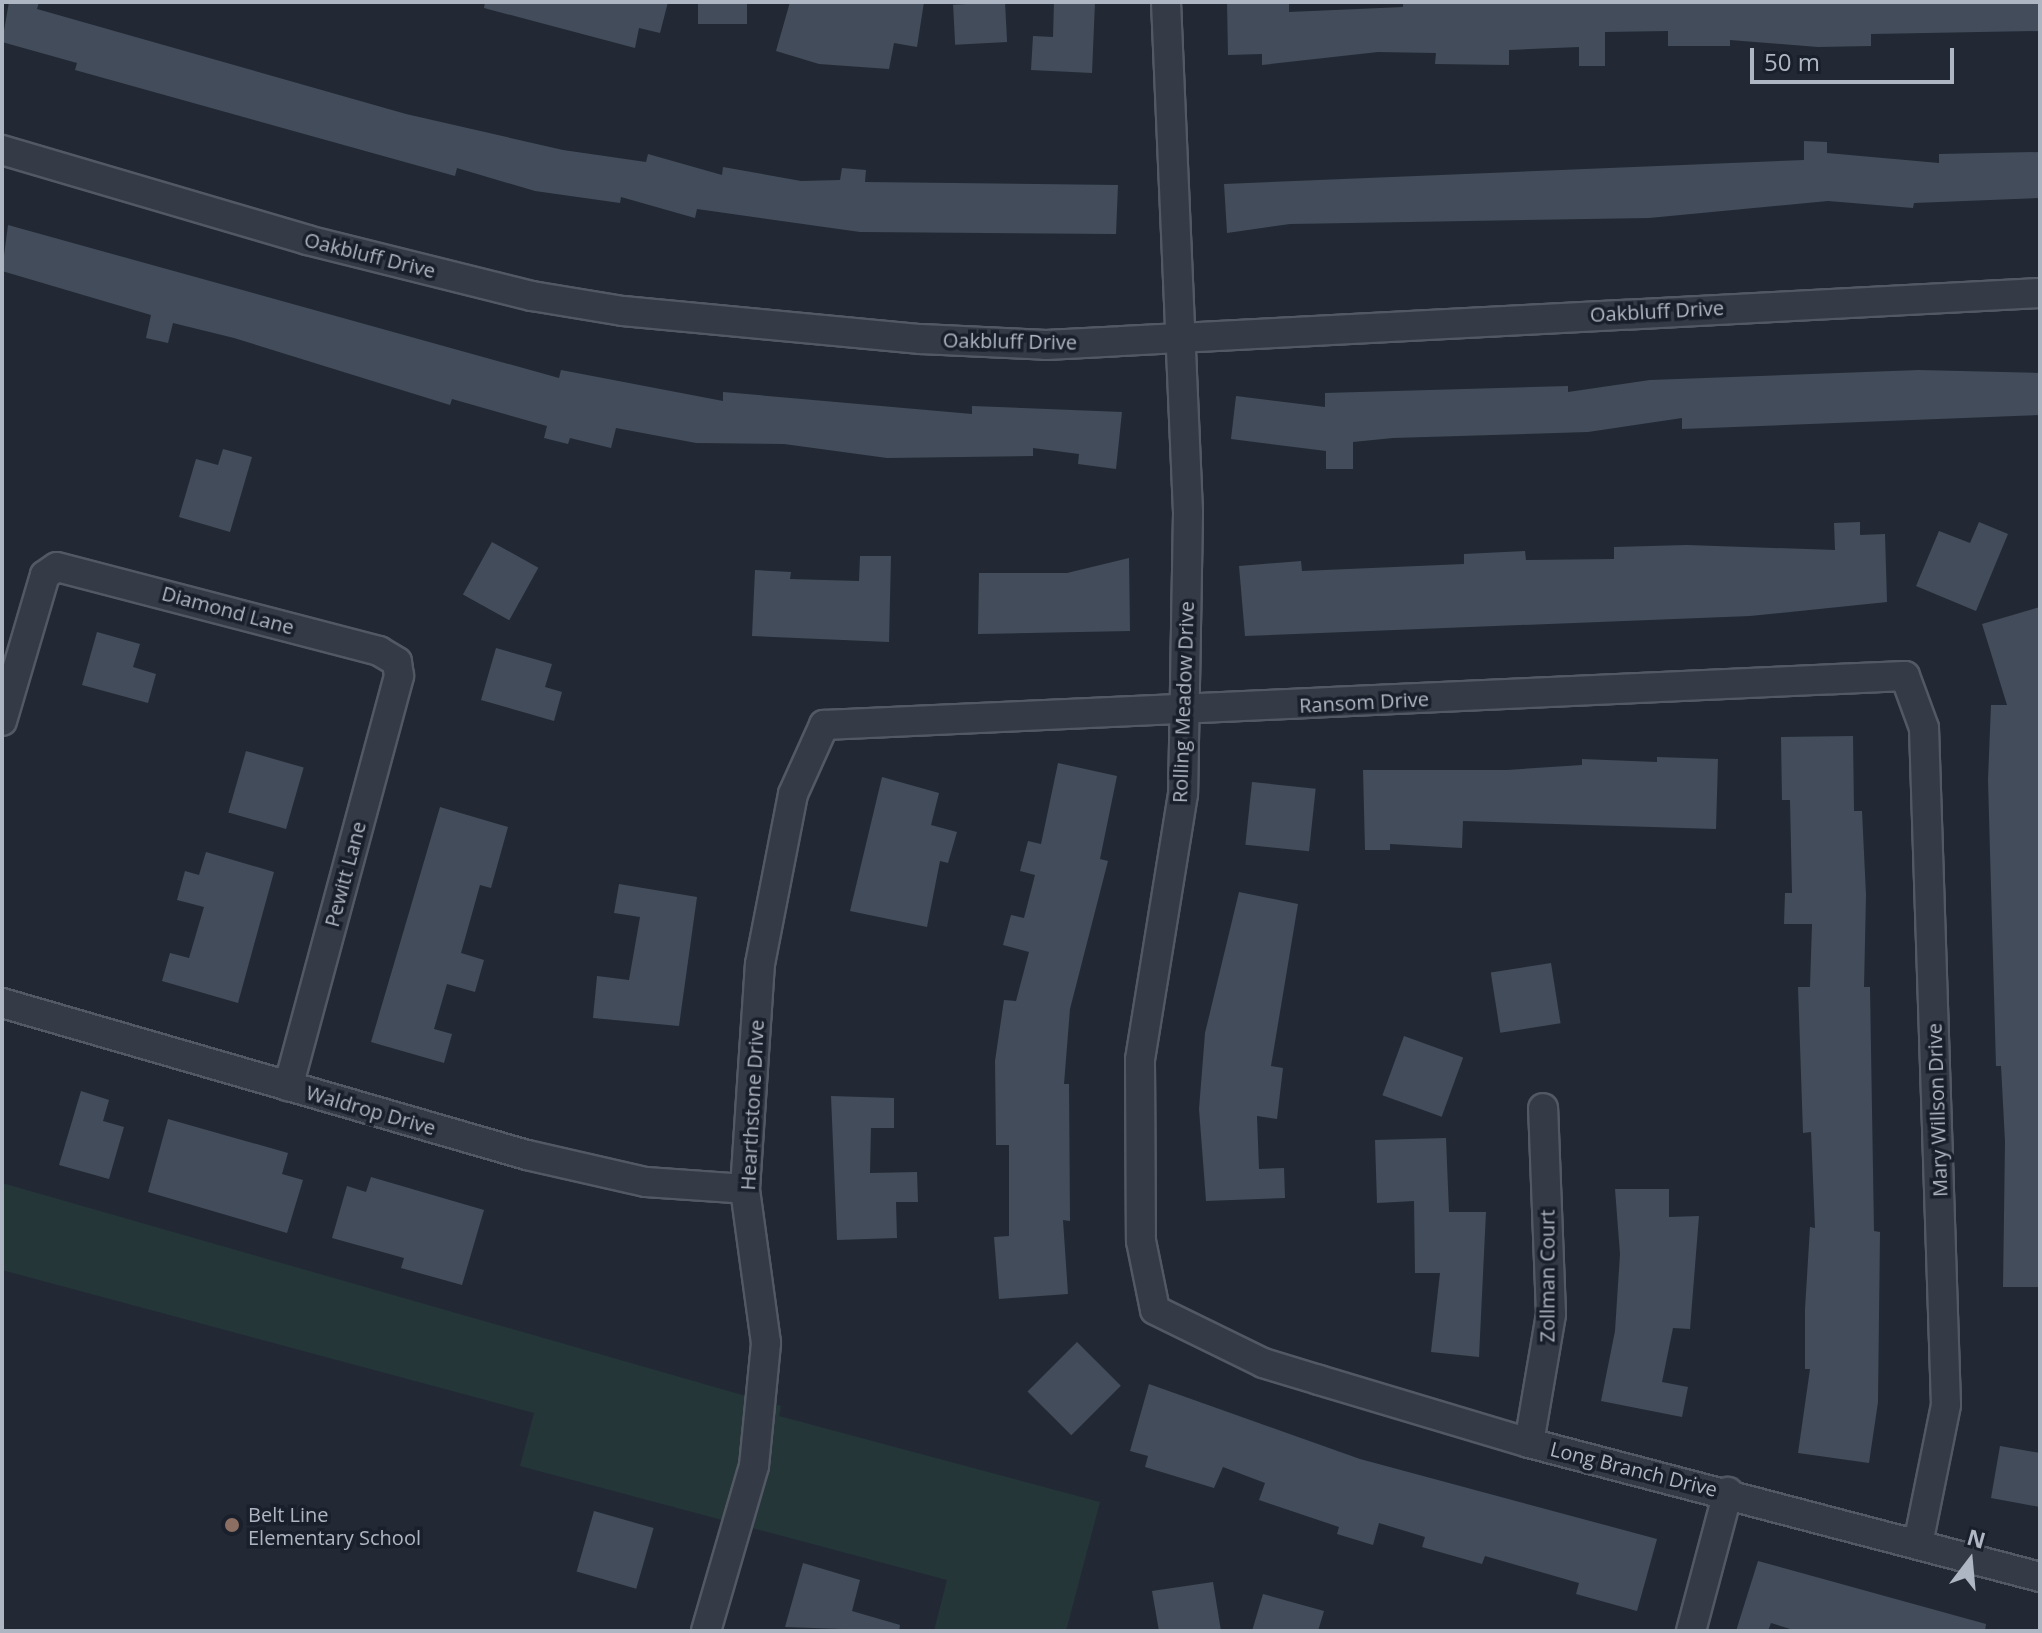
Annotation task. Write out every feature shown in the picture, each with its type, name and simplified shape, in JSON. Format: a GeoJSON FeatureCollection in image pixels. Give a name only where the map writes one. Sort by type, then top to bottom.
{"type":"FeatureCollection","features":[{"type":"Feature","properties":{"kind":"street","name":"Rolling Meadow Drive"},"geometry":{"type":"LineString","coordinates":[[1166,2],[1188,513],[1183,794],[1140,1060],[1141,1241],[1155,1310],[1234,1347]]}},
{"type":"Feature","properties":{"kind":"street","name":"Oakbluff Drive"},"geometry":{"type":"LineString","coordinates":[[2,150],[307,240],[532,296],[623,311],[1046,345],[1179,334],[2040,293]]}},
{"type":"Feature","properties":{"kind":"street","name":"Diamond Lane"},"geometry":{"type":"LineString","coordinates":[[2,721],[45,575],[57,567],[379,651],[397,662]]}},
{"type":"Feature","properties":{"kind":"street","name":"Pewitt Lane"},"geometry":{"type":"LineString","coordinates":[[288,1086],[399,676],[397,662]]}},
{"type":"Feature","properties":{"kind":"street","name":"Ransom Drive"},"geometry":{"type":"LineString","coordinates":[[824,725],[1905,676]]}},
{"type":"Feature","properties":{"kind":"street","name":"Mary Willson Drive"},"geometry":{"type":"LineString","coordinates":[[1905,676],[1924,728],[1946,1405],[1918,1544]]}},
{"type":"Feature","properties":{"kind":"street","name":"Hearthstone Drive"},"geometry":{"type":"LineString","coordinates":[[706,1631],[754,1466],[766,1343],[745,1189],[760,964],[793,794],[824,725]]}},
{"type":"Feature","properties":{"kind":"street","name":"Waldrop Drive"},"geometry":{"type":"LineString","coordinates":[[2,1003],[557,1162],[646,1182],[745,1189]]}},
{"type":"Feature","properties":{"kind":"street","name":"Zollman Court"},"geometry":{"type":"LineString","coordinates":[[1529,1443],[1551,1314],[1543,1108]]}},
{"type":"Feature","properties":{"kind":"street","name":"Long Branch Drive"},"geometry":{"type":"LineString","coordinates":[[1234,1347],[1263,1363],[1529,1443],[1728,1492],[2040,1577]]}},
{"type":"Feature","properties":{"kind":"street"},"geometry":{"type":"LineString","coordinates":[[1691,1631],[1728,1492]]}},
{"type":"Feature","properties":{"kind":"shaded area"},"geometry":{"type":"Polygon","coordinates":[[[2,1183],[781,1406],[779,1416],[1100,1502],[1066,1631],[934,1631],[947,1580],[520,1466],[534,1413],[2,1270],[2,1183]]]}},
{"type":"Feature","properties":{"kind":"building"},"geometry":{"type":"Polygon","coordinates":[[[9,2],[39,2],[37,9],[406,114],[563,150],[646,162],[648,154],[722,175],[723,167],[801,181],[840,180],[842,168],[866,170],[865,182],[1118,185],[1116,234],[860,232],[697,209],[695,218],[621,197],[620,203],[535,191],[457,168],[455,176],[75,70],[77,63],[2,42],[9,2]]]}},
{"type":"Feature","properties":{"kind":"building"},"geometry":{"type":"Polygon","coordinates":[[[485,2],[668,2],[660,33],[639,28],[635,48],[484,8],[485,2]]]}},
{"type":"Feature","properties":{"kind":"building"},"geometry":{"type":"Polygon","coordinates":[[[698,2],[747,2],[747,24],[698,24],[698,2]]]}},
{"type":"Feature","properties":{"kind":"building"},"geometry":{"type":"Polygon","coordinates":[[[790,2],[924,2],[917,47],[894,43],[889,69],[819,64],[776,51],[790,2]]]}},
{"type":"Feature","properties":{"kind":"building"},"geometry":{"type":"Polygon","coordinates":[[[1005,2],[1007,42],[955,45],[953,5],[1005,2]]]}},
{"type":"Feature","properties":{"kind":"building"},"geometry":{"type":"Polygon","coordinates":[[[1054,2],[1095,2],[1092,73],[1031,70],[1033,36],[1053,37],[1054,2]]]}},
{"type":"Feature","properties":{"kind":"building"},"geometry":{"type":"Polygon","coordinates":[[[1227,2],[1289,2],[1289,12],[1403,7],[1403,2],[2040,2],[2040,31],[1871,34],[1871,46],[1818,47],[1730,40],[1730,46],[1668,46],[1668,31],[1605,32],[1605,66],[1579,66],[1579,47],[1509,50],[1509,65],[1435,64],[1436,53],[1378,52],[1262,65],[1262,54],[1228,55],[1227,2]]]}},
{"type":"Feature","properties":{"kind":"building"},"geometry":{"type":"Polygon","coordinates":[[[1804,141],[1827,142],[1827,153],[1939,163],[1939,154],[2040,152],[2040,198],[1914,203],[1913,208],[1828,201],[1649,218],[1290,224],[1227,233],[1224,184],[1804,160],[1804,141]]]}},
{"type":"Feature","properties":{"kind":"building"},"geometry":{"type":"Polygon","coordinates":[[[8,225],[559,378],[561,370],[723,401],[723,392],[972,414],[972,406],[1122,412],[1116,469],[1078,464],[1079,454],[1033,448],[1033,456],[887,458],[784,444],[696,443],[616,428],[611,448],[570,438],[568,444],[544,438],[547,426],[452,399],[450,405],[234,338],[173,323],[168,343],[146,338],[151,315],[2,271],[8,225]]]}},
{"type":"Feature","properties":{"kind":"building"},"geometry":{"type":"Polygon","coordinates":[[[1919,370],[2040,373],[2040,415],[1682,429],[1682,418],[1588,432],[1393,438],[1353,442],[1353,469],[1326,469],[1326,451],[1231,439],[1236,396],[1325,407],[1325,393],[1568,386],[1568,392],[1650,380],[1919,370]]]}},
{"type":"Feature","properties":{"kind":"building"},"geometry":{"type":"Polygon","coordinates":[[[223,449],[252,457],[230,532],[179,517],[196,459],[218,465],[223,449]]]}},
{"type":"Feature","properties":{"kind":"building"},"geometry":{"type":"Polygon","coordinates":[[[1860,522],[1860,535],[1885,534],[1887,602],[1750,616],[1245,636],[1239,566],[1301,561],[1302,571],[1464,564],[1464,554],[1525,551],[1526,560],[1614,559],[1614,547],[1687,545],[1835,550],[1834,523],[1860,522]]]}},
{"type":"Feature","properties":{"kind":"building"},"geometry":{"type":"Polygon","coordinates":[[[1979,522],[2008,534],[1976,611],[1916,586],[1939,531],[1970,543],[1979,522]]]}},
{"type":"Feature","properties":{"kind":"building"},"geometry":{"type":"Polygon","coordinates":[[[492,542],[538,568],[509,620],[463,594],[492,542]]]}},
{"type":"Feature","properties":{"kind":"building"},"geometry":{"type":"Polygon","coordinates":[[[860,556],[891,556],[889,642],[752,636],[755,570],[791,572],[790,579],[859,581],[860,556]]]}},
{"type":"Feature","properties":{"kind":"building"},"geometry":{"type":"Polygon","coordinates":[[[1129,558],[1130,631],[978,634],[979,573],[1067,573],[1129,558]]]}},
{"type":"Feature","properties":{"kind":"building"},"geometry":{"type":"Polygon","coordinates":[[[2040,607],[2040,1287],[2003,1287],[2005,1142],[2001,1066],[1996,1066],[1988,780],[1991,705],[2007,705],[1982,624],[2040,607]]]}},
{"type":"Feature","properties":{"kind":"building"},"geometry":{"type":"Polygon","coordinates":[[[97,632],[140,644],[133,667],[156,674],[148,703],[82,685],[97,632]]]}},
{"type":"Feature","properties":{"kind":"building"},"geometry":{"type":"Polygon","coordinates":[[[496,648],[552,664],[545,687],[562,692],[554,721],[481,700],[496,648]]]}},
{"type":"Feature","properties":{"kind":"building"},"geometry":{"type":"Polygon","coordinates":[[[1853,736],[1854,811],[1862,811],[1866,895],[1864,987],[1870,987],[1874,1231],[1880,1232],[1878,1402],[1869,1463],[1798,1453],[1810,1369],[1805,1369],[1805,1309],[1810,1227],[1815,1228],[1811,1132],[1803,1133],[1798,987],[1810,987],[1812,924],[1784,924],[1785,893],[1792,893],[1790,800],[1782,800],[1781,737],[1853,736]]]}},
{"type":"Feature","properties":{"kind":"building"},"geometry":{"type":"Polygon","coordinates":[[[246,751],[304,768],[286,829],[228,813],[246,751]]]}},
{"type":"Feature","properties":{"kind":"building"},"geometry":{"type":"Polygon","coordinates":[[[1657,757],[1718,759],[1716,829],[1463,821],[1462,848],[1390,844],[1390,850],[1365,850],[1363,770],[1507,770],[1582,765],[1582,759],[1657,762],[1657,757]]]}},
{"type":"Feature","properties":{"kind":"building"},"geometry":{"type":"Polygon","coordinates":[[[1058,763],[1117,776],[1100,859],[1108,861],[1070,1009],[1064,1084],[1069,1084],[1070,1221],[1063,1220],[1068,1294],[999,1299],[994,1237],[1009,1236],[1009,1145],[996,1145],[995,1061],[1004,1000],[1016,1001],[1029,952],[1003,945],[1011,915],[1024,918],[1035,875],[1020,871],[1028,841],[1041,844],[1058,763]]]}},
{"type":"Feature","properties":{"kind":"building"},"geometry":{"type":"Polygon","coordinates":[[[882,777],[939,793],[931,825],[957,832],[948,863],[940,861],[927,927],[850,911],[882,777]]]}},
{"type":"Feature","properties":{"kind":"building"},"geometry":{"type":"Polygon","coordinates":[[[1252,782],[1316,789],[1309,851],[1245,845],[1252,782]]]}},
{"type":"Feature","properties":{"kind":"building"},"geometry":{"type":"Polygon","coordinates":[[[440,807],[508,827],[491,888],[480,885],[461,953],[484,960],[475,992],[447,984],[434,1029],[452,1034],[444,1063],[371,1042],[440,807]]]}},
{"type":"Feature","properties":{"kind":"building"},"geometry":{"type":"Polygon","coordinates":[[[206,852],[274,872],[238,1003],[162,981],[170,953],[189,958],[204,907],[177,900],[185,871],[199,875],[206,852]]]}},
{"type":"Feature","properties":{"kind":"building"},"geometry":{"type":"Polygon","coordinates":[[[619,884],[697,897],[679,1026],[593,1018],[597,976],[629,980],[640,917],[614,913],[619,884]]]}},
{"type":"Feature","properties":{"kind":"building"},"geometry":{"type":"Polygon","coordinates":[[[1239,892],[1298,904],[1271,1066],[1283,1068],[1277,1119],[1257,1116],[1259,1169],[1284,1168],[1285,1198],[1206,1201],[1199,1109],[1205,1033],[1239,892]]]}},
{"type":"Feature","properties":{"kind":"building"},"geometry":{"type":"Polygon","coordinates":[[[1551,963],[1561,1023],[1500,1033],[1491,973],[1551,963]]]}},
{"type":"Feature","properties":{"kind":"building"},"geometry":{"type":"Polygon","coordinates":[[[1404,1036],[1463,1058],[1442,1117],[1382,1095],[1404,1036]]]}},
{"type":"Feature","properties":{"kind":"building"},"geometry":{"type":"Polygon","coordinates":[[[81,1091],[109,1100],[103,1121],[124,1127],[109,1179],[59,1165],[81,1091]]]}},
{"type":"Feature","properties":{"kind":"building"},"geometry":{"type":"Polygon","coordinates":[[[831,1096],[894,1098],[894,1128],[871,1128],[870,1173],[917,1172],[918,1202],[896,1202],[897,1238],[837,1240],[831,1096]]]}},
{"type":"Feature","properties":{"kind":"building"},"geometry":{"type":"Polygon","coordinates":[[[168,1119],[288,1153],[282,1174],[303,1180],[287,1233],[148,1192],[168,1119]]]}},
{"type":"Feature","properties":{"kind":"building"},"geometry":{"type":"Polygon","coordinates":[[[1446,1138],[1449,1212],[1486,1212],[1479,1357],[1431,1352],[1440,1273],[1415,1273],[1414,1201],[1377,1203],[1375,1140],[1446,1138]]]}},
{"type":"Feature","properties":{"kind":"building"},"geometry":{"type":"Polygon","coordinates":[[[371,1177],[484,1210],[462,1285],[401,1268],[404,1258],[332,1238],[347,1186],[366,1192],[371,1177]]]}},
{"type":"Feature","properties":{"kind":"building"},"geometry":{"type":"Polygon","coordinates":[[[1615,1189],[1669,1189],[1669,1217],[1699,1216],[1690,1329],[1673,1328],[1662,1382],[1688,1387],[1682,1417],[1601,1401],[1615,1331],[1620,1254],[1615,1189]]]}},
{"type":"Feature","properties":{"kind":"building"},"geometry":{"type":"Polygon","coordinates":[[[1077,1342],[1121,1386],[1071,1435],[1028,1391],[1077,1342]]]}},
{"type":"Feature","properties":{"kind":"building"},"geometry":{"type":"Polygon","coordinates":[[[1149,1384],[1360,1459],[1657,1539],[1637,1611],[1576,1594],[1579,1583],[1485,1556],[1482,1564],[1422,1547],[1425,1537],[1379,1523],[1373,1545],[1337,1534],[1339,1527],[1259,1500],[1265,1483],[1223,1467],[1214,1488],[1145,1467],[1148,1456],[1130,1451],[1149,1384]]]}},
{"type":"Feature","properties":{"kind":"building"},"geometry":{"type":"Polygon","coordinates":[[[2000,1446],[2040,1453],[2040,1507],[1991,1498],[2000,1446]]]}},
{"type":"Feature","properties":{"kind":"building"},"geometry":{"type":"Polygon","coordinates":[[[594,1511],[654,1528],[636,1589],[577,1572],[594,1511]]]}},
{"type":"Feature","properties":{"kind":"building"},"geometry":{"type":"Polygon","coordinates":[[[1758,1561],[1986,1624],[1985,1631],[1797,1631],[1771,1623],[1768,1631],[1736,1631],[1758,1561]]]}},
{"type":"Feature","properties":{"kind":"building"},"geometry":{"type":"Polygon","coordinates":[[[803,1563],[860,1580],[852,1611],[900,1625],[899,1631],[785,1627],[803,1563]]]}},
{"type":"Feature","properties":{"kind":"building"},"geometry":{"type":"Polygon","coordinates":[[[1213,1582],[1221,1631],[1159,1631],[1152,1591],[1213,1582]]]}},
{"type":"Feature","properties":{"kind":"building"},"geometry":{"type":"Polygon","coordinates":[[[1263,1594],[1324,1611],[1318,1631],[1252,1631],[1263,1594]]]}},
{"type":"Feature","properties":{"kind":"place","name":"Belt Line Elementary School"},"geometry":{"type":"Point","coordinates":[232,1525]}}]}
